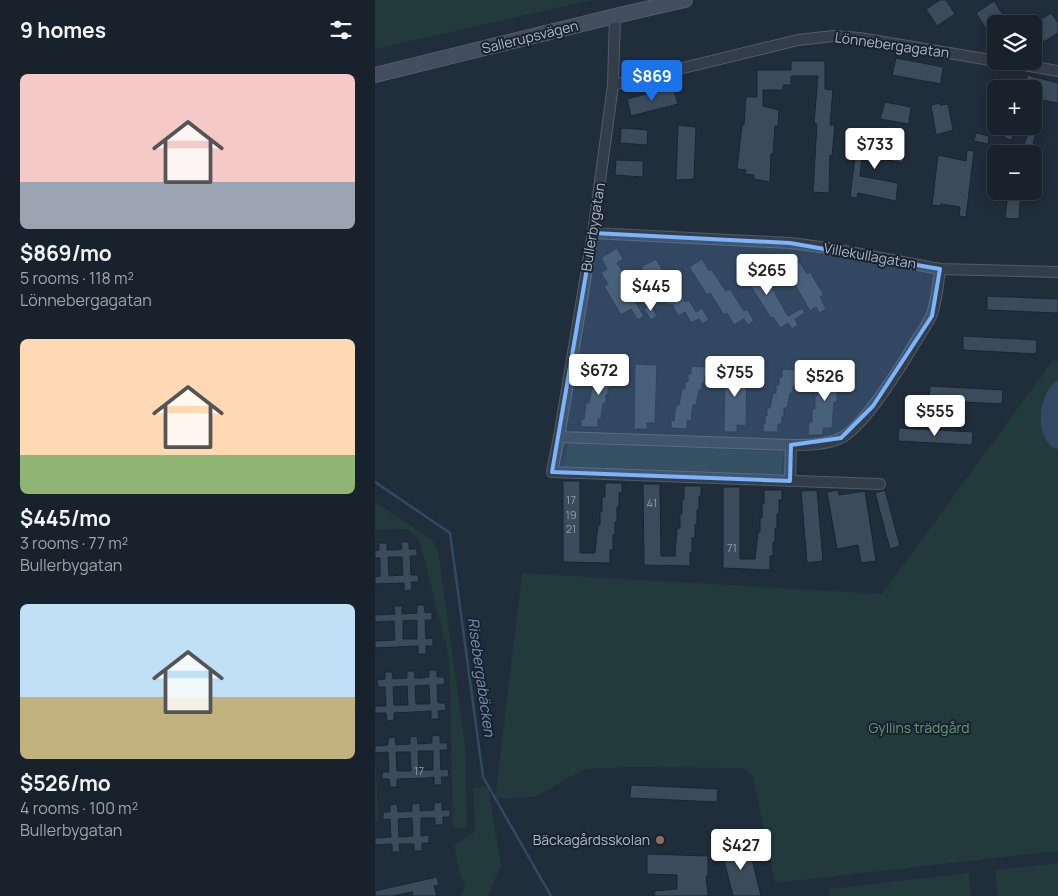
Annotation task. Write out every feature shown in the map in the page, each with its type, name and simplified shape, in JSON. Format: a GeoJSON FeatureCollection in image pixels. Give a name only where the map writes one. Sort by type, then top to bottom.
{"type":"FeatureCollection","features":[{"type":"Feature","properties":{"kind":"main road","name":"Sallerupsvägen"},"geometry":{"type":"LineString","coordinates":[[375,75],[685,0]]}},
{"type":"Feature","properties":{"kind":"street","name":"Bullerbygatan"},"geometry":{"type":"LineString","coordinates":[[615,16],[613,85],[593,233],[552,472],[880,484]]}},
{"type":"Feature","properties":{"kind":"street","name":"Lönnebergagatan"},"geometry":{"type":"LineString","coordinates":[[613,85],[798,40],[833,36],[860,38],[987,59]]}},
{"type":"Feature","properties":{"kind":"street"},"geometry":{"type":"LineString","coordinates":[[1042,68],[1058,71]]}},
{"type":"Feature","properties":{"kind":"street","name":"Villekullagatan"},"geometry":{"type":"LineString","coordinates":[[593,233],[789,243],[829,248],[940,269],[1058,272]]}},
{"type":"Feature","properties":{"kind":"street"},"geometry":{"type":"LineString","coordinates":[[559,436],[791,446],[827,442],[841,438],[856,426],[873,406],[932,316],[940,269]]}},
{"type":"Feature","properties":{"kind":"street"},"geometry":{"type":"LineString","coordinates":[[789,482],[791,446]]}},
{"type":"Feature","properties":{"kind":"highlighted area"},"geometry":{"type":"Polygon","coordinates":[[[593,233],[790,243],[940,269],[932,316],[873,406],[841,438],[791,445],[790,481],[552,472],[593,233]]]}},
{"type":"Feature","properties":{"kind":"green space"},"geometry":{"type":"Polygon","coordinates":[[[375,0],[593,0],[375,49],[375,0]]]}},
{"type":"Feature","properties":{"kind":"green space","name":"Gyllins trädgård"},"geometry":{"type":"Polygon","coordinates":[[[1053,360],[1058,361],[1058,851],[775,883],[753,776],[743,768],[632,767],[584,769],[535,797],[495,799],[522,573],[882,594],[1053,360]]]}},
{"type":"Feature","properties":{"kind":"green space"},"geometry":{"type":"Polygon","coordinates":[[[568,443],[783,452],[781,474],[564,466],[568,443]]]}},
{"type":"Feature","properties":{"kind":"green space"},"geometry":{"type":"Polygon","coordinates":[[[375,502],[432,540],[438,550],[465,747],[467,828],[453,828],[449,657],[419,539],[407,529],[375,530],[375,502]]]}},
{"type":"Feature","properties":{"kind":"green space"},"geometry":{"type":"Polygon","coordinates":[[[376,769],[378,822],[375,822],[376,769]]]}},
{"type":"Feature","properties":{"kind":"green space"},"geometry":{"type":"Polygon","coordinates":[[[488,786],[501,866],[488,896],[461,896],[466,882],[461,878],[454,845],[475,832],[473,788],[488,786]]]}},
{"type":"Feature","properties":{"kind":"green space"},"geometry":{"type":"Polygon","coordinates":[[[1058,863],[1058,896],[998,896],[995,870],[1058,863]]]}},
{"type":"Feature","properties":{"kind":"green space"},"geometry":{"type":"Polygon","coordinates":[[[969,873],[971,896],[829,896],[829,889],[969,873]]]}},
{"type":"Feature","properties":{"kind":"water"},"geometry":{"type":"Polygon","coordinates":[[[1058,380],[1058,449],[1051,447],[1043,433],[1041,411],[1048,390],[1058,380]]]}},
{"type":"Feature","properties":{"kind":"building"},"geometry":{"type":"Polygon","coordinates":[[[940,0],[946,0],[955,14],[937,26],[926,9],[940,0]]]}},
{"type":"Feature","properties":{"kind":"building"},"geometry":{"type":"Polygon","coordinates":[[[994,1],[1003,15],[987,15],[987,30],[976,13],[994,1]]]}},
{"type":"Feature","properties":{"kind":"building"},"geometry":{"type":"Polygon","coordinates":[[[1051,13],[1058,23],[1058,33],[1044,42],[1042,38],[1042,19],[1051,13]]]}},
{"type":"Feature","properties":{"kind":"building"},"geometry":{"type":"Polygon","coordinates":[[[896,58],[943,67],[941,84],[892,75],[896,58]]]}},
{"type":"Feature","properties":{"kind":"building"},"geometry":{"type":"Polygon","coordinates":[[[791,61],[825,61],[825,89],[833,90],[830,125],[835,125],[832,156],[830,155],[829,193],[813,192],[817,124],[814,123],[818,76],[791,76],[791,85],[783,85],[783,90],[763,90],[763,106],[779,110],[778,126],[775,126],[773,154],[771,154],[770,182],[754,179],[754,175],[745,174],[746,170],[737,169],[746,97],[757,97],[757,70],[791,70],[791,61]]]}},
{"type":"Feature","properties":{"kind":"building"},"geometry":{"type":"Polygon","coordinates":[[[1027,75],[1058,83],[1058,103],[1042,100],[1042,80],[1026,80],[1027,75]]]}},
{"type":"Feature","properties":{"kind":"building"},"geometry":{"type":"Polygon","coordinates":[[[673,87],[678,104],[631,116],[627,99],[673,87]]]}},
{"type":"Feature","properties":{"kind":"building"},"geometry":{"type":"Polygon","coordinates":[[[885,102],[911,107],[909,124],[880,119],[885,102]]]}},
{"type":"Feature","properties":{"kind":"building"},"geometry":{"type":"Polygon","coordinates":[[[940,103],[940,105],[948,104],[953,130],[936,135],[931,105],[940,103]]]}},
{"type":"Feature","properties":{"kind":"building"},"geometry":{"type":"Polygon","coordinates":[[[678,125],[696,127],[694,179],[676,180],[678,125]]]}},
{"type":"Feature","properties":{"kind":"building"},"geometry":{"type":"Polygon","coordinates":[[[621,128],[648,130],[647,145],[620,143],[621,128]]]}},
{"type":"Feature","properties":{"kind":"building"},"geometry":{"type":"Polygon","coordinates":[[[858,132],[865,133],[864,147],[878,150],[879,141],[905,146],[903,163],[862,155],[860,176],[898,183],[896,201],[858,193],[857,198],[850,197],[858,132]]]}},
{"type":"Feature","properties":{"kind":"building"},"geometry":{"type":"Polygon","coordinates":[[[976,133],[989,136],[988,144],[974,141],[976,133]]]}},
{"type":"Feature","properties":{"kind":"building"},"geometry":{"type":"Polygon","coordinates":[[[1005,135],[1013,135],[1012,140],[1004,138],[1005,135]]]}},
{"type":"Feature","properties":{"kind":"building"},"geometry":{"type":"Polygon","coordinates":[[[1027,135],[1036,135],[1033,145],[1024,145],[1027,135]]]}},
{"type":"Feature","properties":{"kind":"building"},"geometry":{"type":"Polygon","coordinates":[[[967,150],[974,151],[966,217],[959,216],[960,207],[941,204],[940,206],[932,205],[938,155],[966,161],[967,150]]]}},
{"type":"Feature","properties":{"kind":"building"},"geometry":{"type":"Polygon","coordinates":[[[616,160],[643,161],[643,177],[615,175],[616,160]]]}},
{"type":"Feature","properties":{"kind":"building"},"geometry":{"type":"Polygon","coordinates":[[[1007,200],[1020,200],[1019,219],[1005,218],[1007,200]]]}},
{"type":"Feature","properties":{"kind":"building"},"geometry":{"type":"Polygon","coordinates":[[[617,248],[623,259],[617,263],[624,274],[621,276],[627,287],[622,290],[630,302],[634,300],[644,316],[638,320],[631,309],[621,315],[604,286],[608,284],[601,273],[607,269],[601,258],[617,248]]]}},
{"type":"Feature","properties":{"kind":"building"},"geometry":{"type":"Polygon","coordinates":[[[656,259],[669,282],[673,280],[685,302],[689,300],[696,312],[702,308],[709,320],[702,324],[699,319],[691,323],[685,312],[678,316],[672,304],[668,306],[655,283],[651,285],[641,267],[656,259]]]}},
{"type":"Feature","properties":{"kind":"building"},"geometry":{"type":"Polygon","coordinates":[[[702,259],[709,271],[711,269],[726,291],[730,289],[744,311],[747,309],[754,321],[748,325],[744,319],[734,325],[727,313],[724,315],[710,293],[707,295],[689,267],[702,259]]]}},
{"type":"Feature","properties":{"kind":"building"},"geometry":{"type":"Polygon","coordinates":[[[751,260],[765,283],[768,281],[788,316],[802,308],[805,313],[795,319],[798,325],[792,329],[788,323],[780,328],[773,317],[771,318],[750,285],[747,287],[736,269],[751,260]]]}},
{"type":"Feature","properties":{"kind":"building"},"geometry":{"type":"Polygon","coordinates":[[[800,262],[807,274],[810,272],[824,295],[820,297],[826,309],[819,313],[816,307],[810,311],[790,276],[786,278],[783,272],[800,262]]]}},
{"type":"Feature","properties":{"kind":"building"},"geometry":{"type":"Polygon","coordinates":[[[987,296],[1058,299],[1058,313],[987,310],[987,296]]]}},
{"type":"Feature","properties":{"kind":"building"},"geometry":{"type":"Polygon","coordinates":[[[651,305],[657,316],[651,320],[644,309],[651,305]]]}},
{"type":"Feature","properties":{"kind":"building"},"geometry":{"type":"Polygon","coordinates":[[[963,336],[1037,340],[1036,354],[963,350],[963,336]]]}},
{"type":"Feature","properties":{"kind":"building"},"geometry":{"type":"Polygon","coordinates":[[[600,364],[617,364],[617,372],[614,372],[614,380],[611,380],[611,388],[608,388],[606,403],[603,403],[601,419],[598,419],[598,427],[581,427],[581,419],[584,419],[586,403],[589,403],[592,388],[594,388],[595,380],[597,380],[597,372],[600,372],[600,364]]]}},
{"type":"Feature","properties":{"kind":"building"},"geometry":{"type":"Polygon","coordinates":[[[635,364],[657,365],[655,423],[647,423],[647,429],[634,429],[635,364]]]}},
{"type":"Feature","properties":{"kind":"building"},"geometry":{"type":"Polygon","coordinates":[[[691,366],[708,367],[707,375],[705,375],[704,383],[702,383],[702,390],[699,390],[696,405],[693,405],[691,421],[687,421],[687,429],[671,428],[671,420],[674,421],[676,405],[679,405],[682,389],[685,389],[685,382],[688,382],[688,374],[691,374],[691,366]]]}},
{"type":"Feature","properties":{"kind":"building"},"geometry":{"type":"Polygon","coordinates":[[[725,367],[747,367],[746,426],[737,425],[737,432],[724,432],[725,367]]]}},
{"type":"Feature","properties":{"kind":"building"},"geometry":{"type":"Polygon","coordinates":[[[782,369],[799,370],[798,378],[796,378],[795,386],[793,386],[793,393],[790,393],[787,408],[784,408],[782,424],[778,424],[778,432],[763,432],[767,408],[770,408],[773,393],[776,393],[779,377],[782,377],[782,369]]]}},
{"type":"Feature","properties":{"kind":"building"},"geometry":{"type":"Polygon","coordinates":[[[820,370],[840,370],[840,389],[837,389],[837,402],[834,402],[832,428],[823,428],[823,435],[808,435],[809,422],[812,422],[812,409],[815,409],[817,383],[820,383],[820,370]]]}},
{"type":"Feature","properties":{"kind":"building"},"geometry":{"type":"Polygon","coordinates":[[[930,386],[1003,390],[1002,404],[929,400],[930,386]]]}},
{"type":"Feature","properties":{"kind":"building"},"geometry":{"type":"Polygon","coordinates":[[[899,428],[973,432],[972,445],[898,441],[899,428]]]}},
{"type":"Feature","properties":{"kind":"building"},"geometry":{"type":"Polygon","coordinates":[[[563,481],[580,481],[580,553],[595,553],[598,525],[600,525],[600,511],[602,511],[602,497],[605,497],[605,483],[622,483],[622,493],[619,493],[619,507],[617,507],[615,535],[613,535],[613,550],[610,550],[610,563],[563,562],[563,481]]]}},
{"type":"Feature","properties":{"kind":"building"},"geometry":{"type":"Polygon","coordinates":[[[643,484],[660,484],[661,556],[675,556],[677,528],[680,528],[682,500],[684,500],[684,486],[701,486],[697,524],[695,524],[695,538],[692,538],[690,566],[644,565],[643,484]]]}},
{"type":"Feature","properties":{"kind":"building"},"geometry":{"type":"Polygon","coordinates":[[[723,487],[740,487],[740,559],[755,559],[758,532],[760,532],[760,518],[762,518],[762,504],[764,504],[764,490],[782,490],[782,500],[779,500],[779,514],[777,514],[777,528],[775,528],[775,542],[773,542],[773,556],[770,556],[770,570],[723,568],[723,487]]]}},
{"type":"Feature","properties":{"kind":"building"},"geometry":{"type":"Polygon","coordinates":[[[817,490],[823,561],[807,563],[801,491],[817,490]]]}},
{"type":"Feature","properties":{"kind":"building"},"geometry":{"type":"Polygon","coordinates":[[[838,490],[839,495],[865,491],[876,561],[861,563],[858,545],[837,549],[827,492],[838,490]]]}},
{"type":"Feature","properties":{"kind":"building"},"geometry":{"type":"Polygon","coordinates":[[[885,490],[900,546],[890,549],[875,493],[885,490]]]}},
{"type":"Feature","properties":{"kind":"building"},"geometry":{"type":"Polygon","coordinates":[[[401,542],[409,542],[409,549],[417,549],[417,556],[410,556],[411,575],[418,575],[419,582],[411,582],[412,590],[404,591],[404,583],[375,584],[375,577],[380,576],[380,558],[375,558],[375,551],[379,550],[379,543],[387,543],[387,550],[402,549],[401,542]],[[388,557],[389,576],[403,575],[402,557],[388,557]]]}},
{"type":"Feature","properties":{"kind":"building"},"geometry":{"type":"Polygon","coordinates":[[[417,605],[424,605],[425,613],[432,612],[432,620],[425,620],[426,639],[433,638],[433,646],[426,646],[426,654],[418,654],[418,646],[375,648],[375,641],[395,640],[394,621],[375,622],[375,615],[395,614],[394,606],[402,606],[402,614],[417,613],[417,605]],[[417,620],[403,621],[403,639],[417,639],[417,620]]]}},
{"type":"Feature","properties":{"kind":"building"},"geometry":{"type":"Polygon","coordinates":[[[429,670],[437,670],[437,677],[444,677],[445,684],[437,685],[438,703],[445,703],[446,710],[438,711],[439,719],[431,719],[431,711],[394,713],[394,720],[387,721],[386,713],[375,713],[375,706],[386,706],[385,687],[378,687],[377,680],[385,679],[385,672],[392,672],[393,679],[407,678],[407,671],[414,671],[415,678],[429,677],[429,670]],[[429,685],[415,686],[416,704],[430,704],[429,685]],[[407,686],[393,687],[394,705],[408,705],[407,686]]]}},
{"type":"Feature","properties":{"kind":"building"},"geometry":{"type":"Polygon","coordinates":[[[440,735],[440,743],[447,743],[448,750],[440,750],[441,770],[448,769],[449,777],[441,777],[442,785],[434,785],[434,777],[397,779],[397,787],[390,787],[389,779],[382,779],[382,772],[389,772],[388,752],[375,753],[375,746],[388,745],[388,738],[395,737],[396,745],[410,744],[410,737],[417,736],[418,744],[432,743],[432,736],[440,735]],[[418,751],[419,770],[433,770],[433,751],[418,751]],[[396,752],[397,771],[411,771],[410,752],[396,752]]]}},
{"type":"Feature","properties":{"kind":"building"},"geometry":{"type":"Polygon","coordinates":[[[631,785],[718,789],[717,802],[630,798],[631,785]]]}},
{"type":"Feature","properties":{"kind":"building"},"geometry":{"type":"Polygon","coordinates":[[[442,802],[442,810],[450,810],[450,817],[443,817],[443,825],[435,825],[435,818],[421,818],[421,836],[429,835],[429,843],[422,843],[422,851],[414,851],[414,844],[399,844],[400,852],[392,852],[392,844],[375,845],[375,838],[391,837],[390,819],[383,820],[383,812],[390,812],[390,805],[397,804],[398,812],[412,811],[412,804],[420,803],[420,811],[434,810],[434,803],[442,802]],[[412,818],[398,819],[399,837],[413,836],[412,818]]]}},
{"type":"Feature","properties":{"kind":"building"},"geometry":{"type":"Polygon","coordinates":[[[748,842],[761,896],[733,896],[721,849],[748,842]]]}},
{"type":"Feature","properties":{"kind":"building"},"geometry":{"type":"Polygon","coordinates":[[[647,854],[708,856],[708,876],[706,876],[708,896],[655,896],[654,891],[677,889],[677,875],[647,874],[647,854]]]}},
{"type":"Feature","properties":{"kind":"building"},"geometry":{"type":"Polygon","coordinates":[[[437,877],[439,885],[434,886],[437,896],[413,896],[412,892],[393,896],[375,896],[375,891],[437,877]]]}},
{"type":"Feature","properties":{"kind":"waterway","name":"Risebergabäcken"},"geometry":{"type":"LineString","coordinates":[[375,482],[450,533],[483,777],[551,896]]}},
{"type":"Feature","properties":{"kind":"place","name":"Bäckagårdsskolan"},"geometry":{"type":"Point","coordinates":[660,840]}}]}
